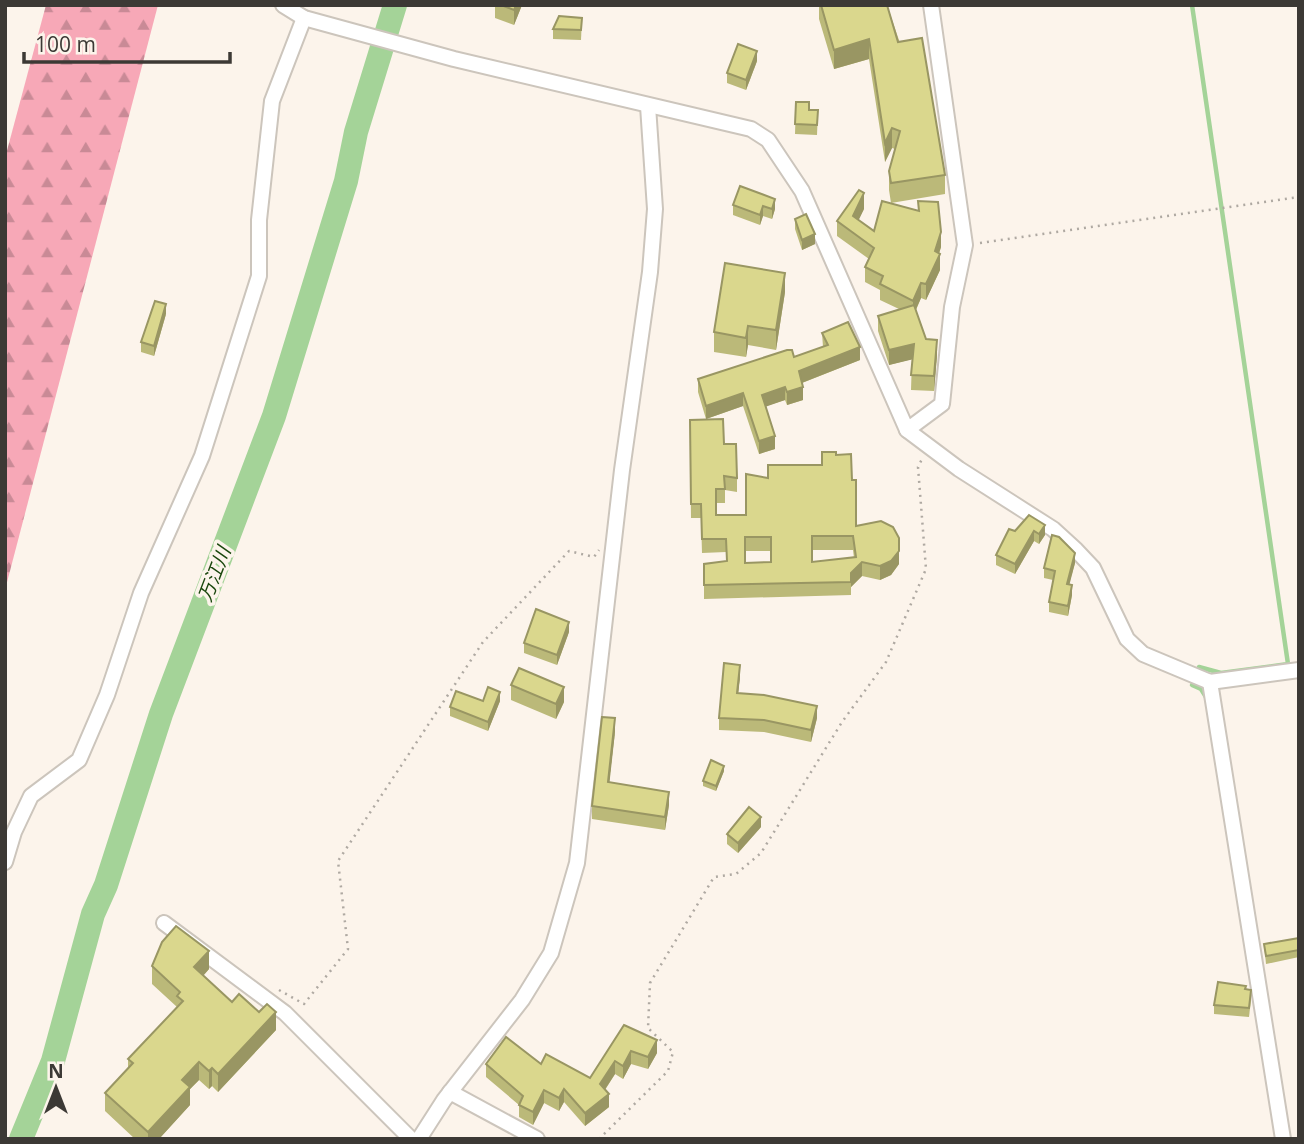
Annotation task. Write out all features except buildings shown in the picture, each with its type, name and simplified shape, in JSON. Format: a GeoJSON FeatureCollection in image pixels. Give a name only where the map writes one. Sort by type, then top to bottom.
{"type":"FeatureCollection","features":[{"type":"Feature","properties":{"kind":"street"},"geometry":{"type":"LineString","coordinates":[[283,5],[304,18],[454,59],[751,129],[774,147],[802,191],[907,430],[926,447],[1053,529],[1076,550],[1094,568],[1126,639],[1143,654],[1210,682],[1299,670]]}},
{"type":"Feature","properties":{"kind":"street"},"geometry":{"type":"LineString","coordinates":[[907,430],[942,404],[952,307],[965,245],[931,5]]}},
{"type":"Feature","properties":{"kind":"street"},"geometry":{"type":"LineString","coordinates":[[5,862],[14,832],[31,796],[79,760],[107,695],[142,593],[202,456],[259,276],[259,220],[272,101],[304,18]]}},
{"type":"Feature","properties":{"kind":"street"},"geometry":{"type":"LineString","coordinates":[[419,1139],[450,1093],[522,1000],[551,953],[578,863],[622,471],[650,272],[654,209],[648,106]]}},
{"type":"Feature","properties":{"kind":"street"},"geometry":{"type":"LineString","coordinates":[[1210,682],[1283,1139]]}},
{"type":"Feature","properties":{"kind":"street"},"geometry":{"type":"LineString","coordinates":[[164,923],[285,1013],[411,1139]]}},
{"type":"Feature","properties":{"kind":"street"},"geometry":{"type":"LineString","coordinates":[[450,1093],[537,1139]]}},
{"type":"Feature","properties":{"kind":"path"},"geometry":{"type":"LineString","coordinates":[[965,245],[1299,197]]}},
{"type":"Feature","properties":{"kind":"path"},"geometry":{"type":"LineString","coordinates":[[599,1139],[668,1071],[673,1052],[648,1028],[650,983],[714,877],[736,874],[761,853],[842,722],[886,662],[926,569],[918,467],[926,447]]}},
{"type":"Feature","properties":{"kind":"path"},"geometry":{"type":"LineString","coordinates":[[271,986],[304,1004],[348,949],[338,861],[483,642],[569,551],[594,557],[601,548]]}},
{"type":"Feature","properties":{"kind":"green space"},"geometry":{"type":"Polygon","coordinates":[[[46,5],[158,5],[5,590],[5,158],[46,5]]]}},
{"type":"Feature","properties":{"kind":"waterway","name":"万江川"},"geometry":{"type":"LineString","coordinates":[[21,1139],[53,1061],[93,914],[106,885],[161,714],[274,416],[346,181],[356,132],[395,5]]}},
{"type":"Feature","properties":{"kind":"waterway"},"geometry":{"type":"LineString","coordinates":[[1192,5],[1288,664],[1221,673],[1199,667]]}},
{"type":"Feature","properties":{"kind":"waterway"},"geometry":{"type":"LineString","coordinates":[[1192,685],[1201,689],[1206,697]]}}]}
